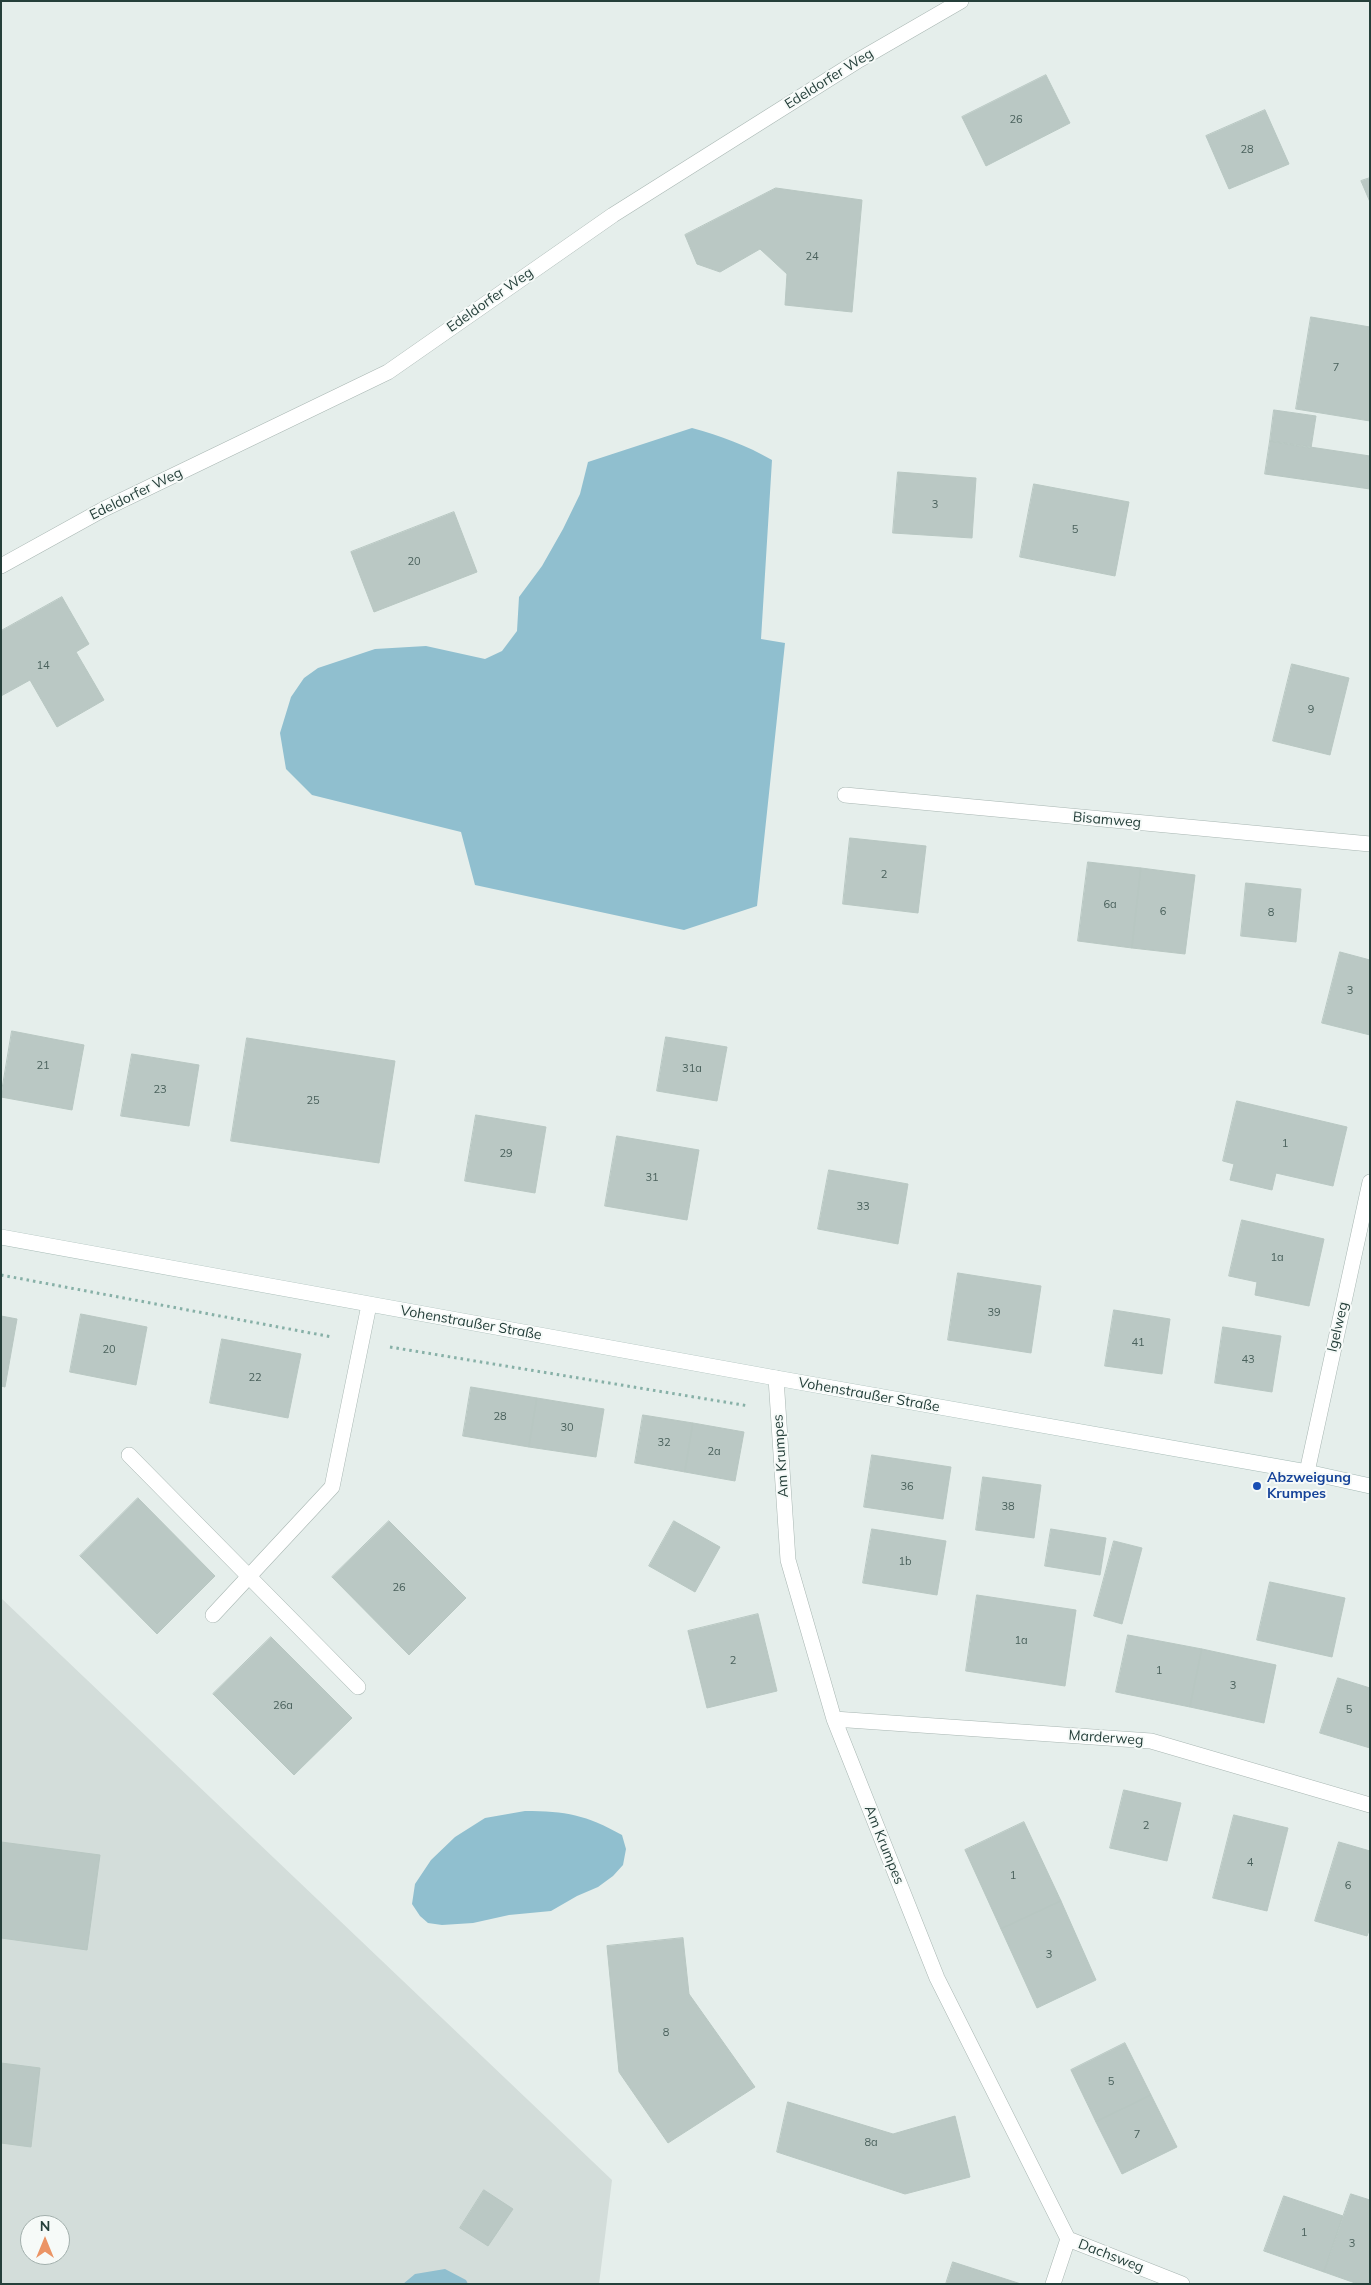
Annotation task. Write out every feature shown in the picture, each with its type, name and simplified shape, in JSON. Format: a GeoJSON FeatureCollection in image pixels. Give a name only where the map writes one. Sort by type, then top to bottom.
{"type":"FeatureCollection","features":[{"type":"Feature","properties":{"kind":"street","name":"Edeldorfer Weg"},"geometry":{"type":"LineString","coordinates":[[1,566],[104,509],[388,372],[613,215],[859,60],[961,1]]}},
{"type":"Feature","properties":{"kind":"street","name":"Bisamweg"},"geometry":{"type":"LineString","coordinates":[[845,795],[1370,844]]}},
{"type":"Feature","properties":{"kind":"street","name":"Igelweg"},"geometry":{"type":"LineString","coordinates":[[1307,1472],[1370,1182]]}},
{"type":"Feature","properties":{"kind":"street","name":"Vohenstraußer Straße"},"geometry":{"type":"LineString","coordinates":[[1,1237],[368,1305],[1307,1472],[1370,1486]]}},
{"type":"Feature","properties":{"kind":"street"},"geometry":{"type":"LineString","coordinates":[[213,1615],[332,1487],[368,1305]]}},
{"type":"Feature","properties":{"kind":"street","name":"Am Krumpes"},"geometry":{"type":"LineString","coordinates":[[776,1378],[788,1560],[834,1719],[937,1978],[1068,2239]]}},
{"type":"Feature","properties":{"kind":"street"},"geometry":{"type":"LineString","coordinates":[[129,1455],[358,1687]]}},
{"type":"Feature","properties":{"kind":"street","name":"Marderweg"},"geometry":{"type":"LineString","coordinates":[[834,1719],[1151,1741],[1370,1805]]}},
{"type":"Feature","properties":{"kind":"street"},"geometry":{"type":"LineString","coordinates":[[1053,2284],[1068,2239]]}},
{"type":"Feature","properties":{"kind":"street","name":"Dachsweg"},"geometry":{"type":"LineString","coordinates":[[1068,2239],[1182,2284]]}},
{"type":"Feature","properties":{"kind":"shaded area"},"geometry":{"type":"Polygon","coordinates":[[[1,1598],[612,2180],[599,2284],[1,2284],[1,1598]]]}},
{"type":"Feature","properties":{"kind":"water"},"geometry":{"type":"Polygon","coordinates":[[[692,428],[733,441],[772,460],[761,639],[785,643],[757,906],[684,930],[475,885],[461,832],[312,795],[286,769],[280,733],[291,697],[304,678],[318,668],[375,649],[426,646],[485,659],[502,651],[517,631],[519,597],[542,566],[563,529],[580,494],[588,462],[692,428]]]}},
{"type":"Feature","properties":{"kind":"water"},"geometry":{"type":"Polygon","coordinates":[[[525,1811],[564,1813],[597,1823],[622,1835],[626,1849],[623,1865],[613,1876],[598,1887],[577,1896],[551,1911],[509,1915],[473,1923],[442,1925],[428,1923],[420,1916],[412,1904],[415,1884],[431,1860],[455,1837],[485,1818],[525,1811]]]}},
{"type":"Feature","properties":{"kind":"water"},"geometry":{"type":"Polygon","coordinates":[[[445,2269],[466,2280],[468,2284],[403,2284],[415,2274],[445,2269]]]}},
{"type":"Feature","properties":{"kind":"building"},"geometry":{"type":"Polygon","coordinates":[[[1046,75],[1070,123],[986,166],[962,117],[1046,75]]]}},
{"type":"Feature","properties":{"kind":"building"},"geometry":{"type":"Polygon","coordinates":[[[1265,110],[1289,164],[1229,189],[1206,136],[1265,110]]]}},
{"type":"Feature","properties":{"kind":"building"},"geometry":{"type":"Polygon","coordinates":[[[1370,178],[1370,202],[1361,181],[1370,178]]]}},
{"type":"Feature","properties":{"kind":"building"},"geometry":{"type":"Polygon","coordinates":[[[776,188],[862,200],[852,312],[785,305],[787,274],[760,249],[720,272],[697,264],[685,235],[776,188]]]}},
{"type":"Feature","properties":{"kind":"building"},"geometry":{"type":"Polygon","coordinates":[[[1311,317],[1370,327],[1370,421],[1296,409],[1311,317]]]}},
{"type":"Feature","properties":{"kind":"building"},"geometry":{"type":"Polygon","coordinates":[[[1274,410],[1316,416],[1311,448],[1270,441],[1274,410]]]}},
{"type":"Feature","properties":{"kind":"building"},"geometry":{"type":"Polygon","coordinates":[[[1270,441],[1370,456],[1370,489],[1265,474],[1270,441]]]}},
{"type":"Feature","properties":{"kind":"building"},"geometry":{"type":"Polygon","coordinates":[[[898,472],[976,478],[972,538],[893,533],[898,472]]]}},
{"type":"Feature","properties":{"kind":"building"},"geometry":{"type":"Polygon","coordinates":[[[1034,484],[1129,502],[1115,576],[1020,557],[1034,484]]]}},
{"type":"Feature","properties":{"kind":"building"},"geometry":{"type":"Polygon","coordinates":[[[454,512],[477,572],[374,612],[351,552],[454,512]]]}},
{"type":"Feature","properties":{"kind":"building"},"geometry":{"type":"Polygon","coordinates":[[[62,597],[89,644],[76,652],[104,700],[57,727],[30,680],[1,696],[1,631],[62,597]]]}},
{"type":"Feature","properties":{"kind":"building"},"geometry":{"type":"Polygon","coordinates":[[[1292,664],[1349,678],[1330,755],[1273,741],[1292,664]]]}},
{"type":"Feature","properties":{"kind":"building"},"geometry":{"type":"Polygon","coordinates":[[[850,838],[926,846],[918,913],[843,904],[850,838]]]}},
{"type":"Feature","properties":{"kind":"building"},"geometry":{"type":"Polygon","coordinates":[[[1088,862],[1141,868],[1132,948],[1078,941],[1088,862]]]}},
{"type":"Feature","properties":{"kind":"building"},"geometry":{"type":"Polygon","coordinates":[[[1141,868],[1195,875],[1185,954],[1132,948],[1141,868]]]}},
{"type":"Feature","properties":{"kind":"building"},"geometry":{"type":"Polygon","coordinates":[[[1246,883],[1301,889],[1296,942],[1241,936],[1246,883]]]}},
{"type":"Feature","properties":{"kind":"building"},"geometry":{"type":"Polygon","coordinates":[[[1340,952],[1370,960],[1370,1035],[1322,1023],[1340,952]]]}},
{"type":"Feature","properties":{"kind":"building"},"geometry":{"type":"Polygon","coordinates":[[[12,1031],[84,1045],[72,1110],[1,1097],[12,1031]]]}},
{"type":"Feature","properties":{"kind":"building"},"geometry":{"type":"Polygon","coordinates":[[[666,1037],[727,1047],[717,1101],[657,1091],[666,1037]]]}},
{"type":"Feature","properties":{"kind":"building"},"geometry":{"type":"Polygon","coordinates":[[[247,1038],[395,1061],[379,1163],[231,1141],[247,1038]]]}},
{"type":"Feature","properties":{"kind":"building"},"geometry":{"type":"Polygon","coordinates":[[[132,1054],[199,1065],[189,1126],[121,1116],[132,1054]]]}},
{"type":"Feature","properties":{"kind":"building"},"geometry":{"type":"Polygon","coordinates":[[[1237,1101],[1347,1127],[1333,1186],[1276,1173],[1272,1190],[1230,1180],[1234,1164],[1223,1161],[1237,1101]]]}},
{"type":"Feature","properties":{"kind":"building"},"geometry":{"type":"Polygon","coordinates":[[[476,1115],[546,1127],[535,1193],[465,1181],[476,1115]]]}},
{"type":"Feature","properties":{"kind":"building"},"geometry":{"type":"Polygon","coordinates":[[[617,1136],[699,1150],[687,1220],[605,1206],[617,1136]]]}},
{"type":"Feature","properties":{"kind":"building"},"geometry":{"type":"Polygon","coordinates":[[[829,1170],[908,1184],[898,1244],[818,1229],[829,1170]]]}},
{"type":"Feature","properties":{"kind":"building"},"geometry":{"type":"Polygon","coordinates":[[[1242,1220],[1324,1239],[1309,1306],[1255,1295],[1257,1282],[1229,1276],[1242,1220]]]}},
{"type":"Feature","properties":{"kind":"building"},"geometry":{"type":"Polygon","coordinates":[[[958,1273],[1041,1286],[1031,1353],[948,1340],[958,1273]]]}},
{"type":"Feature","properties":{"kind":"building"},"geometry":{"type":"Polygon","coordinates":[[[1114,1310],[1170,1319],[1162,1374],[1105,1366],[1114,1310]]]}},
{"type":"Feature","properties":{"kind":"building"},"geometry":{"type":"Polygon","coordinates":[[[81,1314],[147,1327],[136,1385],[70,1372],[81,1314]]]}},
{"type":"Feature","properties":{"kind":"building"},"geometry":{"type":"Polygon","coordinates":[[[1,1316],[17,1319],[5,1387],[1,1386],[1,1316]]]}},
{"type":"Feature","properties":{"kind":"building"},"geometry":{"type":"Polygon","coordinates":[[[1223,1327],[1281,1336],[1272,1392],[1215,1383],[1223,1327]]]}},
{"type":"Feature","properties":{"kind":"building"},"geometry":{"type":"Polygon","coordinates":[[[222,1339],[301,1354],[288,1418],[210,1403],[222,1339]]]}},
{"type":"Feature","properties":{"kind":"building"},"geometry":{"type":"Polygon","coordinates":[[[471,1387],[537,1398],[529,1447],[463,1436],[471,1387]]]}},
{"type":"Feature","properties":{"kind":"building"},"geometry":{"type":"Polygon","coordinates":[[[537,1398],[604,1409],[596,1457],[529,1447],[537,1398]]]}},
{"type":"Feature","properties":{"kind":"building"},"geometry":{"type":"Polygon","coordinates":[[[643,1415],[693,1423],[685,1472],[635,1463],[643,1415]]]}},
{"type":"Feature","properties":{"kind":"building"},"geometry":{"type":"Polygon","coordinates":[[[693,1423],[744,1432],[735,1481],[685,1472],[693,1423]]]}},
{"type":"Feature","properties":{"kind":"building"},"geometry":{"type":"Polygon","coordinates":[[[872,1455],[951,1467],[943,1519],[864,1507],[872,1455]]]}},
{"type":"Feature","properties":{"kind":"building"},"geometry":{"type":"Polygon","coordinates":[[[983,1477],[1041,1485],[1034,1538],[976,1530],[983,1477]]]}},
{"type":"Feature","properties":{"kind":"building"},"geometry":{"type":"Polygon","coordinates":[[[138,1498],[215,1576],[157,1634],[80,1556],[138,1498]]]}},
{"type":"Feature","properties":{"kind":"building"},"geometry":{"type":"Polygon","coordinates":[[[389,1521],[466,1598],[409,1655],[332,1577],[389,1521]]]}},
{"type":"Feature","properties":{"kind":"building"},"geometry":{"type":"Polygon","coordinates":[[[674,1521],[720,1547],[695,1592],[649,1566],[674,1521]]]}},
{"type":"Feature","properties":{"kind":"building"},"geometry":{"type":"Polygon","coordinates":[[[872,1529],[946,1541],[937,1595],[863,1583],[872,1529]]]}},
{"type":"Feature","properties":{"kind":"building"},"geometry":{"type":"Polygon","coordinates":[[[1051,1529],[1106,1538],[1100,1575],[1045,1566],[1051,1529]]]}},
{"type":"Feature","properties":{"kind":"building"},"geometry":{"type":"Polygon","coordinates":[[[1114,1541],[1142,1548],[1122,1624],[1094,1616],[1114,1541]]]}},
{"type":"Feature","properties":{"kind":"building"},"geometry":{"type":"Polygon","coordinates":[[[1270,1582],[1345,1598],[1332,1657],[1257,1640],[1270,1582]]]}},
{"type":"Feature","properties":{"kind":"building"},"geometry":{"type":"Polygon","coordinates":[[[977,1595],[1076,1610],[1065,1686],[966,1671],[977,1595]]]}},
{"type":"Feature","properties":{"kind":"building"},"geometry":{"type":"Polygon","coordinates":[[[758,1614],[777,1691],[707,1708],[688,1631],[758,1614]]]}},
{"type":"Feature","properties":{"kind":"building"},"geometry":{"type":"Polygon","coordinates":[[[1128,1635],[1202,1649],[1190,1707],[1116,1692],[1128,1635]]]}},
{"type":"Feature","properties":{"kind":"building"},"geometry":{"type":"Polygon","coordinates":[[[271,1637],[352,1718],[294,1775],[213,1694],[271,1637]]]}},
{"type":"Feature","properties":{"kind":"building"},"geometry":{"type":"Polygon","coordinates":[[[1202,1649],[1276,1665],[1264,1723],[1190,1707],[1202,1649]]]}},
{"type":"Feature","properties":{"kind":"building"},"geometry":{"type":"Polygon","coordinates":[[[1338,1678],[1370,1688],[1370,1748],[1320,1733],[1338,1678]]]}},
{"type":"Feature","properties":{"kind":"building"},"geometry":{"type":"Polygon","coordinates":[[[1124,1790],[1181,1803],[1167,1861],[1110,1848],[1124,1790]]]}},
{"type":"Feature","properties":{"kind":"building"},"geometry":{"type":"Polygon","coordinates":[[[1234,1815],[1288,1828],[1267,1911],[1213,1898],[1234,1815]]]}},
{"type":"Feature","properties":{"kind":"building"},"geometry":{"type":"Polygon","coordinates":[[[1024,1822],[1061,1901],[1001,1929],[965,1850],[1024,1822]]]}},
{"type":"Feature","properties":{"kind":"building"},"geometry":{"type":"Polygon","coordinates":[[[1,1842],[100,1855],[87,1950],[1,1938],[1,1842]]]}},
{"type":"Feature","properties":{"kind":"building"},"geometry":{"type":"Polygon","coordinates":[[[1339,1842],[1370,1851],[1370,1928],[1367,1936],[1315,1921],[1339,1842]]]}},
{"type":"Feature","properties":{"kind":"building"},"geometry":{"type":"Polygon","coordinates":[[[1061,1901],[1096,1980],[1037,2008],[1001,1929],[1061,1901]]]}},
{"type":"Feature","properties":{"kind":"building"},"geometry":{"type":"Polygon","coordinates":[[[683,1938],[689,1994],[755,2087],[668,2143],[619,2072],[607,1946],[683,1938]]]}},
{"type":"Feature","properties":{"kind":"building"},"geometry":{"type":"Polygon","coordinates":[[[1125,2043],[1151,2095],[1096,2122],[1071,2070],[1125,2043]]]}},
{"type":"Feature","properties":{"kind":"building"},"geometry":{"type":"Polygon","coordinates":[[[1,2063],[40,2068],[31,2147],[1,2143],[1,2063]]]}},
{"type":"Feature","properties":{"kind":"building"},"geometry":{"type":"Polygon","coordinates":[[[1151,2095],[1177,2147],[1122,2174],[1096,2122],[1151,2095]]]}},
{"type":"Feature","properties":{"kind":"building"},"geometry":{"type":"Polygon","coordinates":[[[788,2102],[893,2134],[955,2116],[970,2177],[905,2194],[777,2152],[788,2102]]]}},
{"type":"Feature","properties":{"kind":"building"},"geometry":{"type":"Polygon","coordinates":[[[484,2190],[513,2209],[488,2246],[460,2228],[484,2190]]]}},
{"type":"Feature","properties":{"kind":"building"},"geometry":{"type":"Polygon","coordinates":[[[1351,2194],[1370,2200],[1370,2284],[1358,2284],[1324,2272],[1351,2194]]]}},
{"type":"Feature","properties":{"kind":"building"},"geometry":{"type":"Polygon","coordinates":[[[1284,2196],[1343,2216],[1324,2272],[1264,2251],[1284,2196]]]}},
{"type":"Feature","properties":{"kind":"building"},"geometry":{"type":"Polygon","coordinates":[[[953,2262],[1021,2284],[946,2284],[953,2262]]]}},
{"type":"Feature","properties":{"kind":"place","name":"Abzweigung Krumpes"},"geometry":{"type":"Point","coordinates":[1257,1486]}}]}
